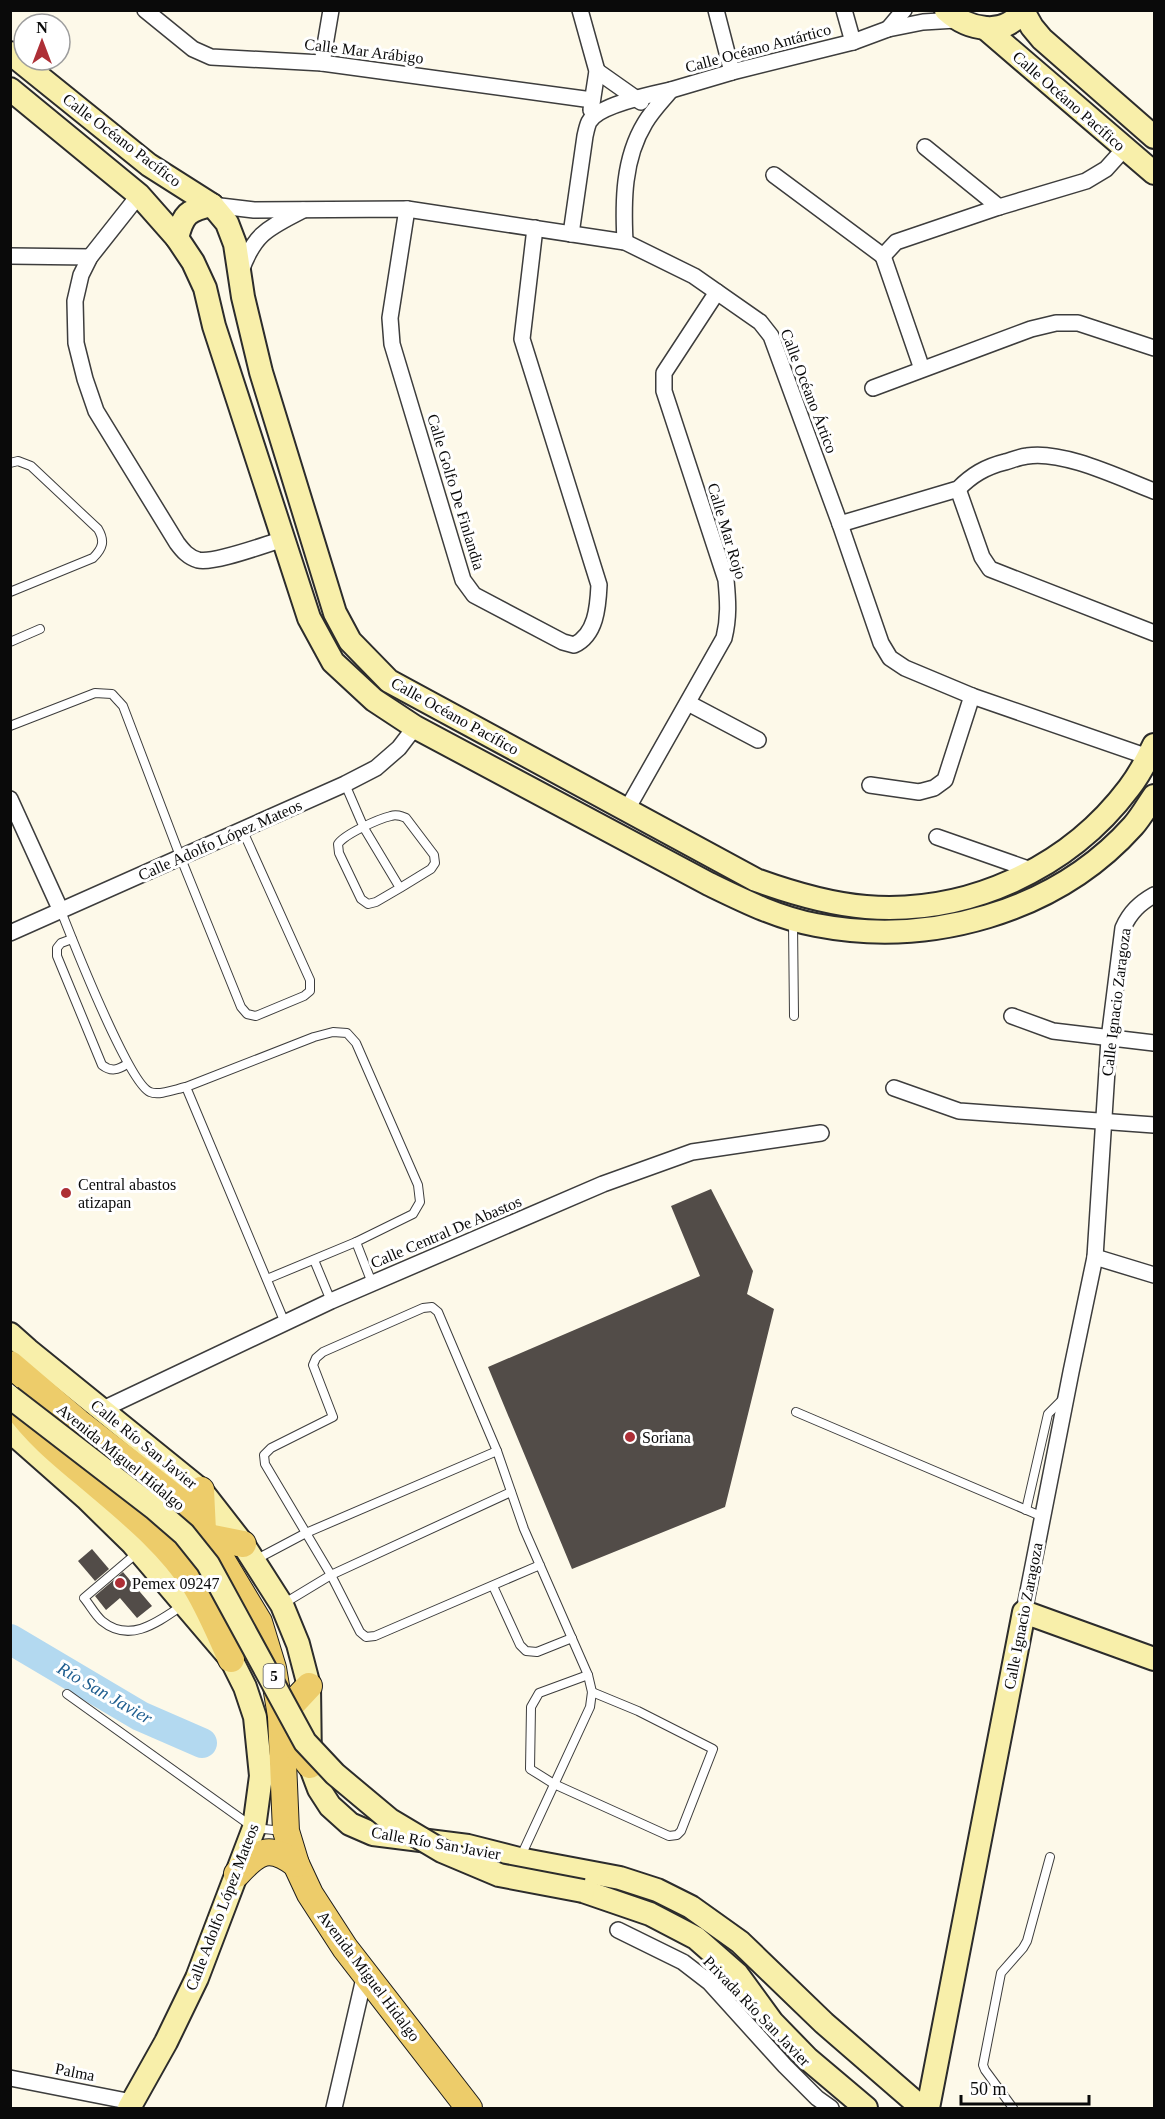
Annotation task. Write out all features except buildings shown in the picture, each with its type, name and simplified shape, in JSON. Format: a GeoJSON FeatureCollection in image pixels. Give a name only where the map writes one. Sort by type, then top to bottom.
{"type":"FeatureCollection","features":[{"type":"Feature","properties":{"kind":"main road","name":"Avenida Miguel Hidalgo"},"geometry":{"type":"LineString","coordinates":[[10,1364],[78,1422],[178,1500],[206,1534],[259,1622],[273,1668],[281,1722],[286,1832],[296,1864],[326,1922],[469,2109]]}},
{"type":"Feature","properties":{"kind":"main road"},"geometry":{"type":"LineString","coordinates":[[10,1398],[26,1421],[41,1436],[128,1511],[163,1546],[189,1594],[216,1624],[231,1659]]}},
{"type":"Feature","properties":{"kind":"main road"},"geometry":{"type":"LineString","coordinates":[[201,1490],[206,1534],[249,1552]]}},
{"type":"Feature","properties":{"kind":"main road"},"geometry":{"type":"LineString","coordinates":[[307,1677],[281,1722],[310,1765]]}},
{"type":"Feature","properties":{"kind":"main road"},"geometry":{"type":"LineString","coordinates":[[237,1874],[252,1857],[263,1852],[273,1851],[284,1855],[296,1864]]}},
{"type":"Feature","properties":{"kind":"street","name":"Calle Mar Arábigo"},"geometry":{"type":"LineString","coordinates":[[145,10],[193,49],[211,57],[322,63],[592,100]]}},
{"type":"Feature","properties":{"kind":"street"},"geometry":{"type":"LineString","coordinates":[[322,63],[331,10]]}},
{"type":"Feature","properties":{"kind":"street"},"geometry":{"type":"LineString","coordinates":[[571,234],[597,71],[580,10]]}},
{"type":"Feature","properties":{"kind":"street"},"geometry":{"type":"LineString","coordinates":[[716,10],[732,72]]}},
{"type":"Feature","properties":{"kind":"street"},"geometry":{"type":"LineString","coordinates":[[844,10],[853,42]]}},
{"type":"Feature","properties":{"kind":"street","name":"Calle Océano Antártico"},"geometry":{"type":"LineString","coordinates":[[888,29],[904,10]]}},
{"type":"Feature","properties":{"kind":"street"},"geometry":{"type":"LineString","coordinates":[[951,15],[970,25],[998,29],[1008,26],[1023,11]]}},
{"type":"Feature","properties":{"kind":"street","name":"Calle Océano Pacífico"},"geometry":{"type":"LineString","coordinates":[[1023,11],[1042,39],[1155,137]]}},
{"type":"Feature","properties":{"kind":"street","name":"Calle Océano Antártico"},"geometry":{"type":"LineString","coordinates":[[589,120],[600,112],[637,97],[853,42],[888,29],[951,15]]}},
{"type":"Feature","properties":{"kind":"street","name":"Calle Océano Pacífico"},"geometry":{"type":"LineString","coordinates":[[985,28],[1124,149],[1155,173]]}},
{"type":"Feature","properties":{"kind":"street","name":"Calle Océano Pacífico"},"geometry":{"type":"LineString","coordinates":[[10,53],[149,165],[212,205],[227,223],[235,244],[239,277],[261,372],[335,613],[350,641],[389,681],[756,880],[792,893],[828,902],[867,907],[909,908],[949,902],[994,890],[1034,871],[1076,843],[1101,820],[1130,788],[1152,754]]}},
{"type":"Feature","properties":{"kind":"street"},"geometry":{"type":"LineString","coordinates":[[597,71],[637,97],[651,113]]}},
{"type":"Feature","properties":{"kind":"street","name":"Calle Océano Pacífico"},"geometry":{"type":"LineString","coordinates":[[10,89],[139,195],[177,238],[193,262],[205,288],[214,326],[309,618],[333,662],[374,700],[416,727],[746,902],[792,919],[852,930],[900,932],[943,927],[992,916],[1030,900],[1068,880],[1105,852],[1133,825],[1155,796]]}},
{"type":"Feature","properties":{"kind":"street"},"geometry":{"type":"LineString","coordinates":[[625,242],[623,208],[628,166],[644,125],[671,90]]}},
{"type":"Feature","properties":{"kind":"street"},"geometry":{"type":"LineString","coordinates":[[925,147],[999,207]]}},
{"type":"Feature","properties":{"kind":"street"},"geometry":{"type":"LineString","coordinates":[[884,256],[896,242],[999,207],[1086,182],[1106,169],[1124,149]]}},
{"type":"Feature","properties":{"kind":"street"},"geometry":{"type":"LineString","coordinates":[[774,175],[884,256],[922,369]]}},
{"type":"Feature","properties":{"kind":"street"},"geometry":{"type":"LineString","coordinates":[[139,195],[90,257],[81,275],[75,301],[76,343],[96,411],[177,543],[187,555],[200,561],[216,559],[284,538]]}},
{"type":"Feature","properties":{"kind":"street"},"geometry":{"type":"LineString","coordinates":[[177,238],[181,223],[187,213],[212,205]]}},
{"type":"Feature","properties":{"kind":"street","name":"Calle Océano Ártico"},"geometry":{"type":"LineString","coordinates":[[212,205],[254,210],[407,209],[625,242],[694,276],[760,322],[771,336],[840,524],[880,643],[890,658],[905,668],[972,696],[1152,754]]}},
{"type":"Feature","properties":{"kind":"street"},"geometry":{"type":"LineString","coordinates":[[205,288],[225,291],[232,288],[239,277],[247,255],[259,236],[305,208]]}},
{"type":"Feature","properties":{"kind":"street","name":"Calle Golfo De Finlandia"},"geometry":{"type":"LineString","coordinates":[[407,209],[390,318],[392,344],[463,580],[474,595],[563,642],[574,645],[583,641],[598,612],[598,585],[522,339],[535,228]]}},
{"type":"Feature","properties":{"kind":"street"},"geometry":{"type":"LineString","coordinates":[[10,256],[90,257]]}},
{"type":"Feature","properties":{"kind":"street","name":"Calle Mar Rojo"},"geometry":{"type":"LineString","coordinates":[[627,811],[724,638],[728,622],[726,580],[664,391],[664,373],[673,356],[717,292]]}},
{"type":"Feature","properties":{"kind":"street"},"geometry":{"type":"LineString","coordinates":[[873,388],[1030,329],[1056,323],[1078,323],[1155,348]]}},
{"type":"Feature","properties":{"kind":"street"},"geometry":{"type":"LineString","coordinates":[[840,524],[958,489],[970,477],[987,467],[1028,456],[1048,455],[1068,459],[1155,491]]}},
{"type":"Feature","properties":{"kind":"street"},"geometry":{"type":"LineString","coordinates":[[958,489],[982,557],[990,569],[1155,633]]}},
{"type":"Feature","properties":{"kind":"street"},"geometry":{"type":"LineString","coordinates":[[870,785],[919,792],[934,788],[945,780],[972,696]]}},
{"type":"Feature","properties":{"kind":"street"},"geometry":{"type":"LineString","coordinates":[[688,703],[758,740]]}},
{"type":"Feature","properties":{"kind":"street","name":"Calle Adolfo López Mateos"},"geometry":{"type":"LineString","coordinates":[[10,933],[345,784],[376,768],[399,748],[416,727]]}},
{"type":"Feature","properties":{"kind":"street"},"geometry":{"type":"LineString","coordinates":[[10,799],[61,911]]}},
{"type":"Feature","properties":{"kind":"street"},"geometry":{"type":"LineString","coordinates":[[937,837],[1034,871]]}},
{"type":"Feature","properties":{"kind":"street","name":"Calle Ignacio Zaragoza"},"geometry":{"type":"LineString","coordinates":[[928,2109],[1095,1257],[1109,1038],[1123,928],[1129,916],[1141,903],[1155,895]]}},
{"type":"Feature","properties":{"kind":"street"},"geometry":{"type":"LineString","coordinates":[[1012,1016],[1053,1031],[1155,1043]]}},
{"type":"Feature","properties":{"kind":"street"},"geometry":{"type":"LineString","coordinates":[[894,1088],[959,1111],[1155,1125]]}},
{"type":"Feature","properties":{"kind":"street","name":"Calle Central De Abastos"},"geometry":{"type":"LineString","coordinates":[[101,1410],[331,1301],[603,1184],[692,1152],[820,1133]]}},
{"type":"Feature","properties":{"kind":"street"},"geometry":{"type":"LineString","coordinates":[[1095,1257],[1155,1275]]}},
{"type":"Feature","properties":{"kind":"street","name":"Calle Río San Javier"},"geometry":{"type":"LineString","coordinates":[[10,1334],[201,1490],[249,1552],[282,1605],[298,1644],[307,1677],[310,1765],[319,1789],[330,1806],[350,1824],[373,1834],[468,1846],[519,1859],[620,1878],[657,1890],[691,1907],[740,1942],[824,2023],[914,2101],[920,2109]]}},
{"type":"Feature","properties":{"kind":"street","name":"Avenida Miguel Hidalgo"},"geometry":{"type":"LineString","coordinates":[[10,1398],[154,1508],[184,1534],[208,1564],[305,1742],[335,1774],[390,1820],[442,1851],[499,1875],[583,1891],[650,1914],[696,1938],[737,1974],[772,2022],[808,2059],[866,2109]]}},
{"type":"Feature","properties":{"kind":"street"},"geometry":{"type":"LineString","coordinates":[[10,1431],[86,1498],[139,1552],[189,1594]]}},
{"type":"Feature","properties":{"kind":"street"},"geometry":{"type":"LineString","coordinates":[[1024,1612],[1155,1659]]}},
{"type":"Feature","properties":{"kind":"street"},"geometry":{"type":"LineString","coordinates":[[259,1622],[307,1677]]}},
{"type":"Feature","properties":{"kind":"street","name":"Calle Adolfo López Mateos"},"geometry":{"type":"LineString","coordinates":[[130,2105],[166,2042],[197,1978],[254,1828],[261,1776],[255,1717],[245,1687],[231,1659]]}},
{"type":"Feature","properties":{"kind":"street","name":"Privada Río San Javier"},"geometry":{"type":"LineString","coordinates":[[618,1930],[683,1962],[709,1982],[785,2066],[831,2109]]}},
{"type":"Feature","properties":{"kind":"street"},"geometry":{"type":"LineString","coordinates":[[334,2109],[356,2016],[372,1984]]}},
{"type":"Feature","properties":{"kind":"street"},"geometry":{"type":"LineString","coordinates":[[356,2016],[372,1984]]}},
{"type":"Feature","properties":{"kind":"street","name":"Palma"},"geometry":{"type":"LineString","coordinates":[[10,2078],[130,2105]]}},
{"type":"Feature","properties":{"kind":"lane"},"geometry":{"type":"LineString","coordinates":[[10,463],[18,461],[31,466],[98,529],[103,539],[101,550],[93,558],[10,592]]}},
{"type":"Feature","properties":{"kind":"lane"},"geometry":{"type":"LineString","coordinates":[[10,642],[40,629]]}},
{"type":"Feature","properties":{"kind":"lane"},"geometry":{"type":"LineString","coordinates":[[10,726],[95,693],[112,694],[123,706],[241,1007],[247,1014],[256,1016],[304,996],[310,991],[310,980],[242,830]]}},
{"type":"Feature","properties":{"kind":"lane"},"geometry":{"type":"LineString","coordinates":[[345,784],[364,828],[400,888]]}},
{"type":"Feature","properties":{"kind":"lane"},"geometry":{"type":"LineString","coordinates":[[400,815],[406,818],[434,855],[435,863],[431,869],[400,888],[376,902],[368,904],[361,899],[339,853],[338,844],[342,838],[391,816],[400,815]]}},
{"type":"Feature","properties":{"kind":"lane"},"geometry":{"type":"LineString","coordinates":[[61,911],[127,1064],[144,1088],[151,1093],[186,1087],[314,1037],[333,1032],[347,1033],[356,1043],[418,1185],[420,1202],[413,1214],[356,1242],[267,1279]]}},
{"type":"Feature","properties":{"kind":"lane"},"geometry":{"type":"LineString","coordinates":[[792,919],[795,1016]]}},
{"type":"Feature","properties":{"kind":"lane"},"geometry":{"type":"LineString","coordinates":[[72,939],[57,948],[57,956],[102,1065],[108,1070],[118,1069],[127,1064]]}},
{"type":"Feature","properties":{"kind":"lane"},"geometry":{"type":"LineString","coordinates":[[186,1087],[285,1323]]}},
{"type":"Feature","properties":{"kind":"lane"},"geometry":{"type":"LineString","coordinates":[[356,1242],[372,1283]]}},
{"type":"Feature","properties":{"kind":"lane"},"geometry":{"type":"LineString","coordinates":[[314,1260],[331,1301]]}},
{"type":"Feature","properties":{"kind":"lane"},"geometry":{"type":"LineString","coordinates":[[519,1859],[590,1707],[592,1692],[588,1676],[540,1565],[497,1451],[438,1312],[432,1307],[423,1308],[323,1352],[316,1358],[313,1365],[333,1417],[271,1448],[264,1455],[265,1464],[331,1575],[360,1632],[366,1637],[375,1636],[540,1565]]}},
{"type":"Feature","properties":{"kind":"lane"},"geometry":{"type":"LineString","coordinates":[[1026,1510],[1048,1414],[1066,1396]]}},
{"type":"Feature","properties":{"kind":"lane"},"geometry":{"type":"LineString","coordinates":[[796,1412],[1043,1517]]}},
{"type":"Feature","properties":{"kind":"lane"},"geometry":{"type":"LineString","coordinates":[[249,1552],[306,1533],[497,1451]]}},
{"type":"Feature","properties":{"kind":"lane"},"geometry":{"type":"LineString","coordinates":[[282,1605],[331,1575],[511,1492]]}},
{"type":"Feature","properties":{"kind":"lane"},"geometry":{"type":"LineString","coordinates":[[139,1552],[84,1598],[100,1620],[126,1632],[143,1629],[158,1622],[189,1594]]}},
{"type":"Feature","properties":{"kind":"lane"},"geometry":{"type":"LineString","coordinates":[[494,1586],[520,1645],[526,1651],[537,1652],[572,1638]]}},
{"type":"Feature","properties":{"kind":"lane"},"geometry":{"type":"LineString","coordinates":[[588,1676],[539,1693],[531,1707],[528,1766],[554,1784],[669,1836],[677,1835],[712,1749],[674,1728],[592,1692]]}},
{"type":"Feature","properties":{"kind":"lane"},"geometry":{"type":"LineString","coordinates":[[67,1694],[254,1828],[286,1832]]}},
{"type":"Feature","properties":{"kind":"lane"},"geometry":{"type":"LineString","coordinates":[[1013,2109],[983,2065],[1001,1973],[1027,1941],[1050,1857]]}},
{"type":"Feature","properties":{"kind":"waterway","name":"Río San Javier"},"geometry":{"type":"LineString","coordinates":[[10,1639],[140,1716],[202,1743]]}},
{"type":"Feature","properties":{"kind":"place","name":"Central abastos atizapan"},"geometry":{"type":"Point","coordinates":[66,1193]}},
{"type":"Feature","properties":{"kind":"place","name":"Soriana"},"geometry":{"type":"Point","coordinates":[630,1437]}},
{"type":"Feature","properties":{"kind":"place","name":"Pemex 09247"},"geometry":{"type":"Point","coordinates":[120,1583]}}]}
